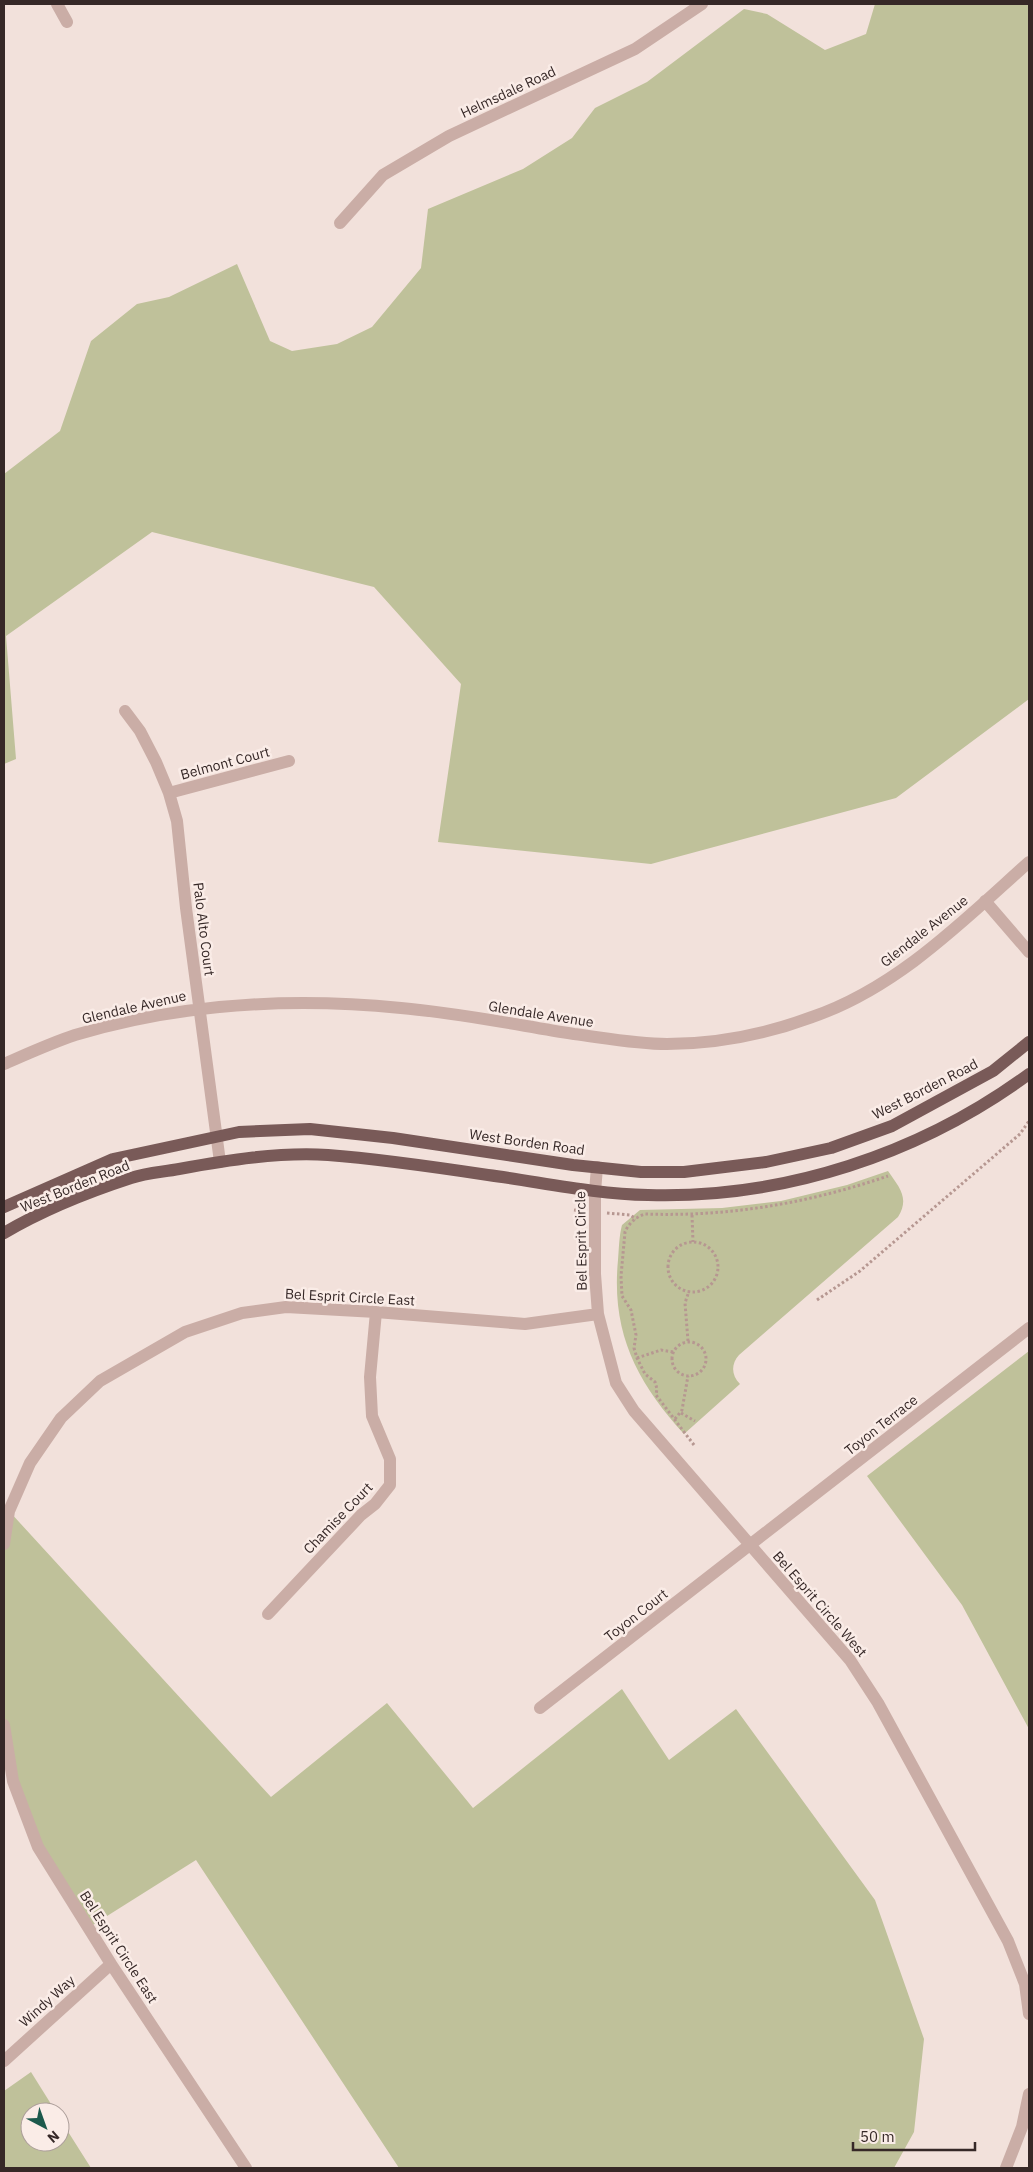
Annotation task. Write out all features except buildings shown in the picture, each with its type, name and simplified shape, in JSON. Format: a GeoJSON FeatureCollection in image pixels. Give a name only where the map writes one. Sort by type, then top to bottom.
{"type":"FeatureCollection","features":[{"type":"Feature","properties":{"kind":"main road","name":"West Borden Road"},"geometry":{"type":"LineString","coordinates":[[4,1207],[113,1159],[239,1132],[310,1130],[393,1138],[641,1172],[684,1172],[766,1162],[831,1148],[892,1126],[993,1071],[1029,1042]]}},
{"type":"Feature","properties":{"kind":"main road","name":"West Borden Road"},"geometry":{"type":"LineString","coordinates":[[4,1233],[60,1205],[133,1177],[220,1162],[291,1154],[328,1155],[488,1175],[595,1192],[647,1195],[722,1192],[768,1185],[830,1172],[880,1156],[933,1133],[978,1109],[1029,1074]]}},
{"type":"Feature","properties":{"kind":"street"},"geometry":{"type":"LineString","coordinates":[[57,4],[67,22]]}},
{"type":"Feature","properties":{"kind":"street","name":"Helmsdale Road"},"geometry":{"type":"LineString","coordinates":[[340,223],[383,174],[449,136],[635,49],[702,4]]}},
{"type":"Feature","properties":{"kind":"street","name":"Palo Alto Court"},"geometry":{"type":"LineString","coordinates":[[125,710],[140,732],[156,762],[169,794],[176,821],[220,1162]]}},
{"type":"Feature","properties":{"kind":"street","name":"Belmont Court"},"geometry":{"type":"LineString","coordinates":[[169,794],[289,761]]}},
{"type":"Feature","properties":{"kind":"street","name":"Glendale Avenue"},"geometry":{"type":"LineString","coordinates":[[4,1064],[74,1036],[155,1016],[226,1005],[339,1002],[404,1008],[620,1041],[667,1044],[717,1040],[764,1032],[814,1017],[881,983],[909,965],[1029,862]]}},
{"type":"Feature","properties":{"kind":"street"},"geometry":{"type":"LineString","coordinates":[[985,901],[1029,952]]}},
{"type":"Feature","properties":{"kind":"street","name":"Bel Esprit Circle"},"geometry":{"type":"LineString","coordinates":[[597,1167],[595,1192],[595,1274],[598,1314]]}},
{"type":"Feature","properties":{"kind":"street","name":"Bel Esprit Circle East"},"geometry":{"type":"LineString","coordinates":[[4,1544],[10,1511],[30,1463],[61,1418],[100,1381],[185,1332],[242,1313],[286,1307],[525,1324],[598,1314]]}},
{"type":"Feature","properties":{"kind":"street","name":"Chamise Court"},"geometry":{"type":"LineString","coordinates":[[268,1614],[361,1515],[375,1504],[390,1485],[390,1460],[372,1416],[370,1378],[376,1312]]}},
{"type":"Feature","properties":{"kind":"street","name":"Bel Esprit Circle West"},"geometry":{"type":"LineString","coordinates":[[598,1314],[616,1383],[634,1411],[850,1660],[878,1704],[1008,1941],[1025,1984],[1029,2014]]}},
{"type":"Feature","properties":{"kind":"street","name":"Toyon Terrace"},"geometry":{"type":"LineString","coordinates":[[750,1546],[1029,1328]]}},
{"type":"Feature","properties":{"kind":"street","name":"Toyon Court"},"geometry":{"type":"LineString","coordinates":[[540,1708],[750,1546]]}},
{"type":"Feature","properties":{"kind":"street","name":"Bel Esprit Circle East"},"geometry":{"type":"LineString","coordinates":[[4,1725],[13,1781],[38,1848],[111,1964],[246,2168]]}},
{"type":"Feature","properties":{"kind":"street","name":"Windy Way"},"geometry":{"type":"LineString","coordinates":[[4,2061],[111,1964]]}},
{"type":"Feature","properties":{"kind":"street"},"geometry":{"type":"LineString","coordinates":[[1006,2168],[1022,2128],[1029,2094]]}},
{"type":"Feature","properties":{"kind":"path"},"geometry":{"type":"LineString","coordinates":[[817,1300],[860,1271],[1020,1134],[1029,1121]]}},
{"type":"Feature","properties":{"kind":"path"},"geometry":{"type":"LineString","coordinates":[[694,1445],[656,1394],[657,1389],[654,1382],[645,1374],[637,1358],[634,1348],[636,1335],[631,1310],[622,1296],[621,1276],[626,1229],[640,1216],[645,1214],[692,1215],[776,1206],[820,1197],[888,1176]]}},
{"type":"Feature","properties":{"kind":"path"},"geometry":{"type":"LineString","coordinates":[[692,1215],[693,1242]]}},
{"type":"Feature","properties":{"kind":"path"},"geometry":{"type":"LineString","coordinates":[[693,1242],[702,1244],[710,1249],[718,1267],[716,1277],[707,1287],[699,1291],[680,1289],[673,1282],[668,1266],[671,1256],[677,1249],[682,1245],[693,1242]]}},
{"type":"Feature","properties":{"kind":"path"},"geometry":{"type":"LineString","coordinates":[[688,1342],[685,1303],[689,1291]]}},
{"type":"Feature","properties":{"kind":"path"},"geometry":{"type":"LineString","coordinates":[[688,1342],[700,1346],[706,1358],[701,1371],[688,1376],[680,1374],[674,1369],[671,1360],[673,1352],[679,1344],[688,1342]]}},
{"type":"Feature","properties":{"kind":"path"},"geometry":{"type":"LineString","coordinates":[[637,1358],[660,1350],[673,1352]]}},
{"type":"Feature","properties":{"kind":"path"},"geometry":{"type":"LineString","coordinates":[[675,1419],[681,1413],[688,1376]]}},
{"type":"Feature","properties":{"kind":"path"},"geometry":{"type":"LineString","coordinates":[[681,1413],[695,1421]]}},
{"type":"Feature","properties":{"kind":"green space"},"geometry":{"type":"Polygon","coordinates":[[[875,4],[1029,4],[1029,699],[896,798],[651,864],[438,842],[461,684],[374,587],[152,532],[6,636],[16,759],[4,764],[4,474],[60,431],[91,341],[137,304],[169,297],[237,264],[270,341],[292,351],[337,344],[372,327],[421,268],[428,209],[523,169],[572,138],[595,108],[647,82],[744,9],[767,14],[825,50],[866,34],[875,4]]]}},
{"type":"Feature","properties":{"kind":"green space"},"geometry":{"type":"Polygon","coordinates":[[[888,1171],[902,1193],[903,1204],[898,1217],[739,1355],[733,1370],[740,1384],[684,1434],[653,1395],[631,1355],[623,1333],[617,1286],[619,1242],[622,1225],[640,1210],[722,1208],[781,1201],[847,1185],[888,1171]]]}},
{"type":"Feature","properties":{"kind":"green space"},"geometry":{"type":"Polygon","coordinates":[[[1029,1351],[1029,1729],[962,1605],[867,1476],[1029,1351]]]}},
{"type":"Feature","properties":{"kind":"green space"},"geometry":{"type":"Polygon","coordinates":[[[9,1511],[271,1797],[387,1703],[473,1808],[622,1689],[669,1760],[736,1709],[875,1900],[924,2039],[914,2132],[894,2168],[399,2168],[196,1860],[88,1928],[38,1847],[13,1781],[4,1725],[4,1544],[9,1511]]]}},
{"type":"Feature","properties":{"kind":"green space"},"geometry":{"type":"Polygon","coordinates":[[[31,2072],[50,2102],[20,2102],[20,2152],[70,2152],[70,2135],[91,2168],[4,2168],[4,2091],[31,2072]]]}}]}
